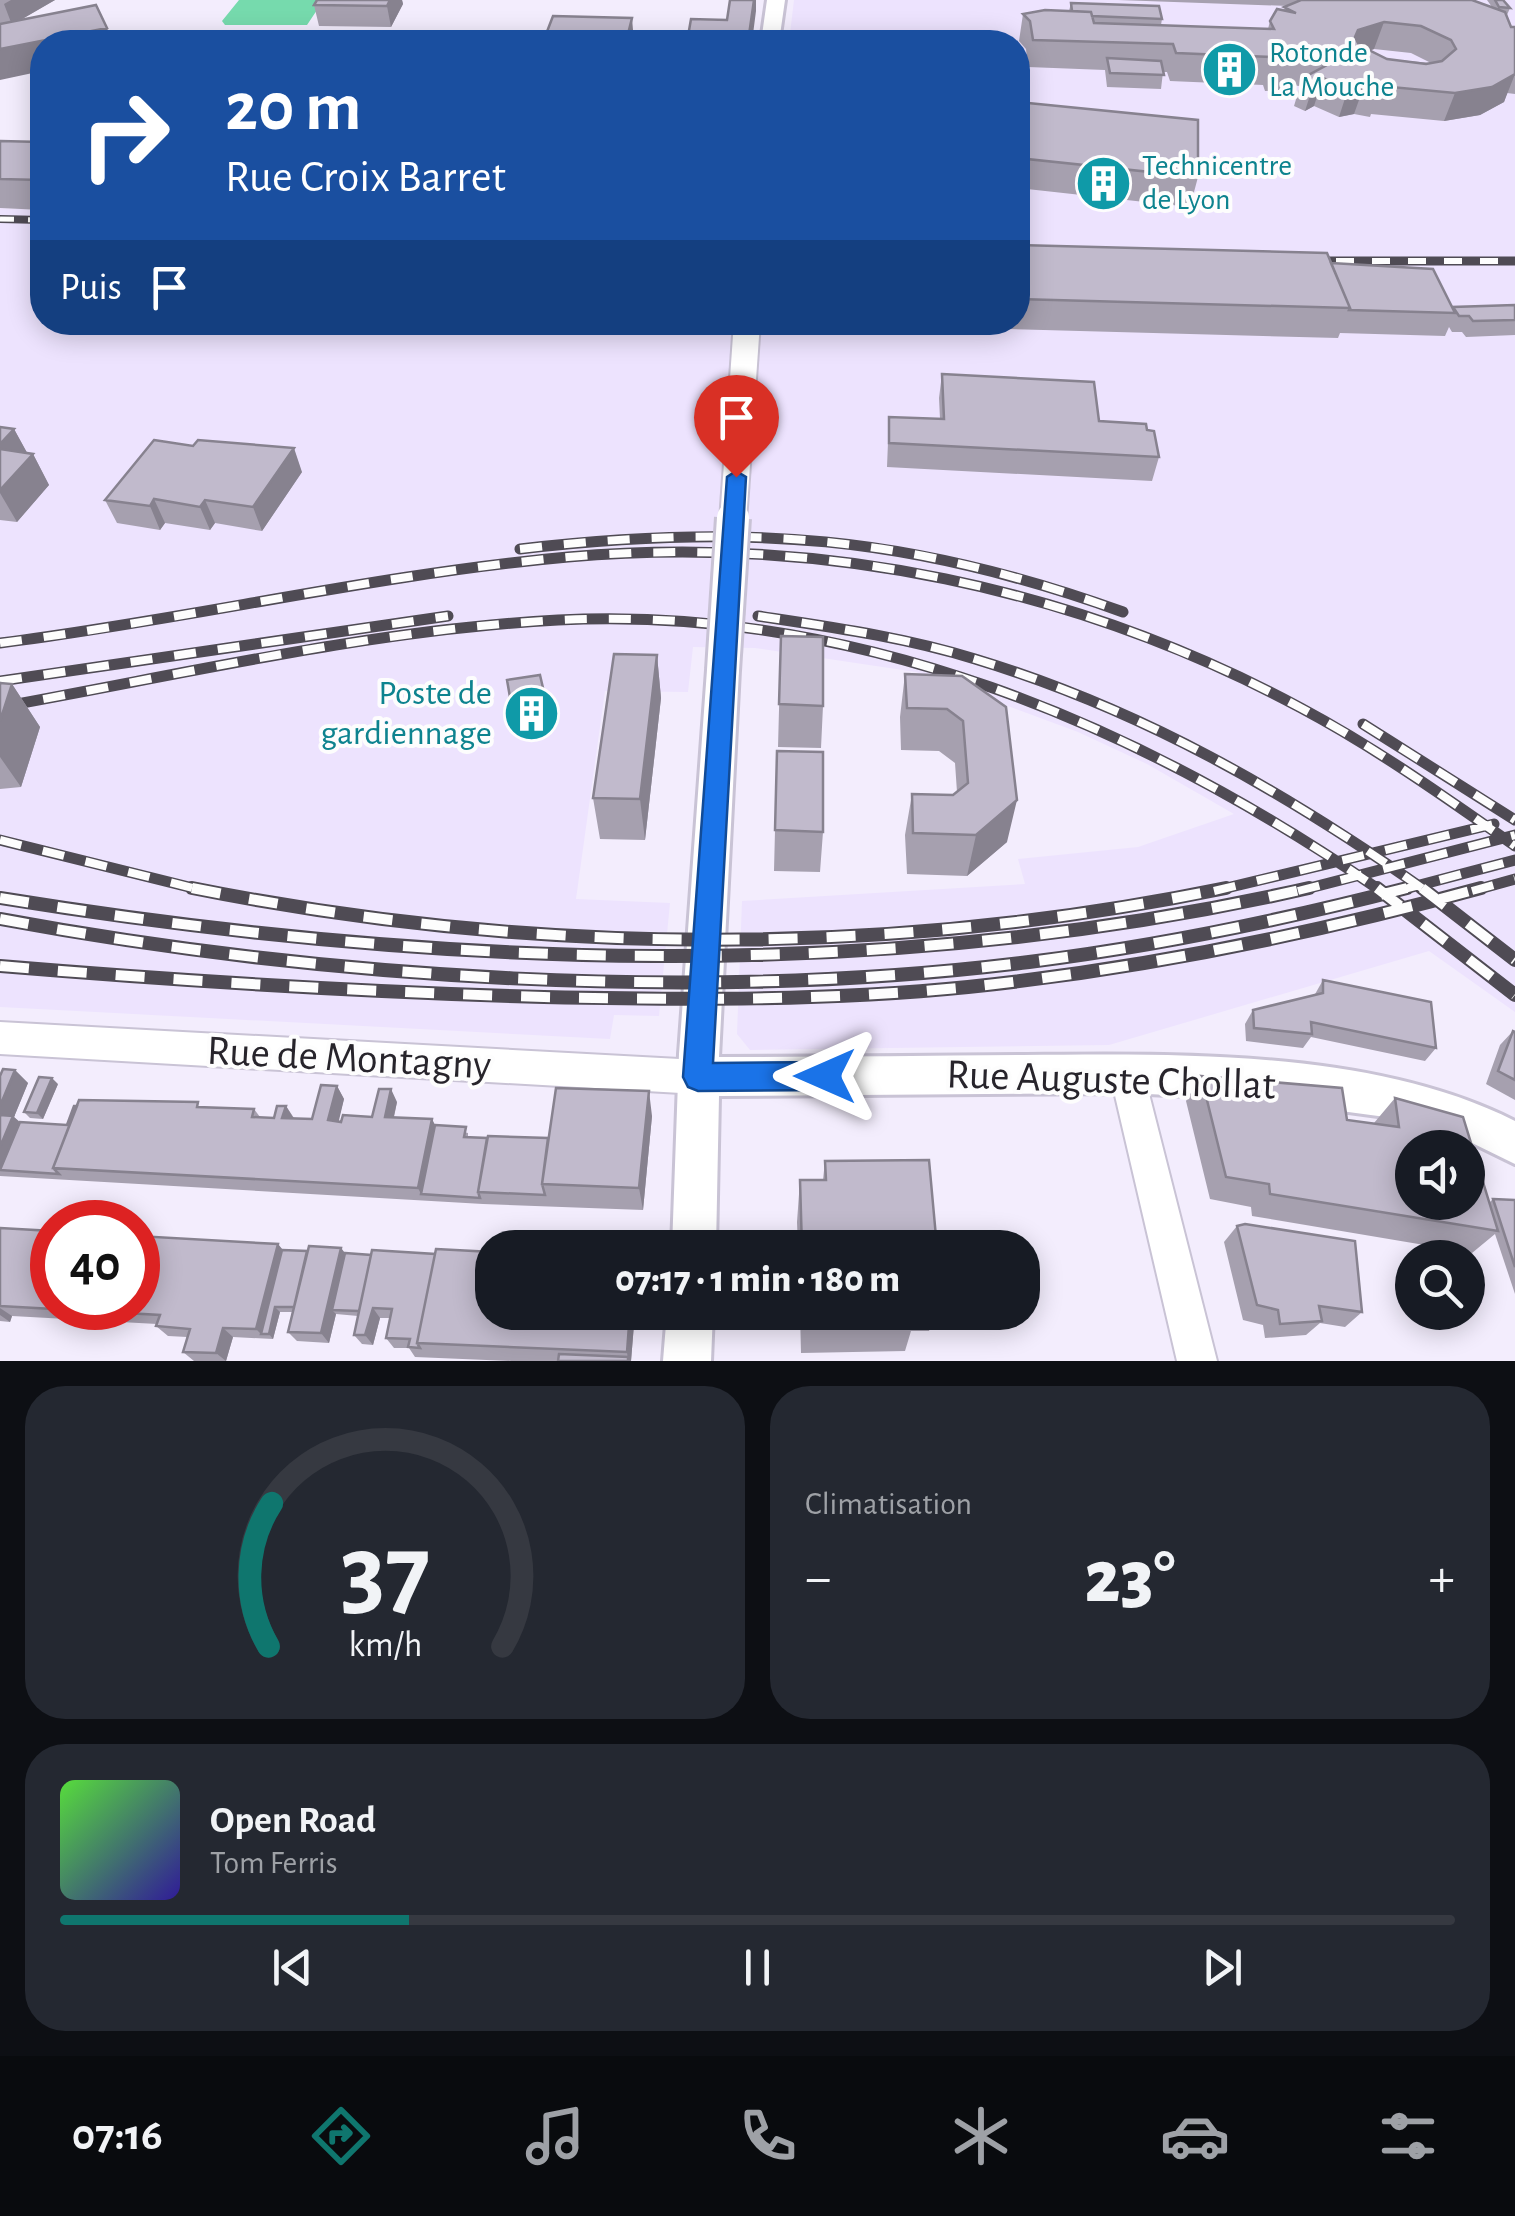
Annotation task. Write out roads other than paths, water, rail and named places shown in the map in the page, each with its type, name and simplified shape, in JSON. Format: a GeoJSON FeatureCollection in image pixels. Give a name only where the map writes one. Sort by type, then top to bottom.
{"type":"FeatureCollection","features":[{"type":"Feature","properties":{"kind":"street"},"geometry":{"type":"LineString","coordinates":[[772,30],[776,0]]}},
{"type":"Feature","properties":{"kind":"street"},"geometry":{"type":"LineString","coordinates":[[694,1230],[698,1077],[746,335]]}},
{"type":"Feature","properties":{"kind":"street","name":"Rue de Montagny"},"geometry":{"type":"LineString","coordinates":[[0,1038],[698,1077]]}},
{"type":"Feature","properties":{"kind":"street"},"geometry":{"type":"LineString","coordinates":[[1127,1074],[1196,1361]]}},
{"type":"Feature","properties":{"kind":"street","name":"Rue Auguste Chollat"},"geometry":{"type":"LineString","coordinates":[[698,1077],[1127,1074],[1252,1080],[1408,1100],[1478,1124],[1515,1144]]}},
{"type":"Feature","properties":{"kind":"street"},"geometry":{"type":"LineString","coordinates":[[688,1361],[689,1330]]}},
{"type":"Feature","properties":{"kind":"railway"},"geometry":{"type":"LineString","coordinates":[[0,219],[30,220]]}},
{"type":"Feature","properties":{"kind":"railway"},"geometry":{"type":"LineString","coordinates":[[1300,261],[1515,261]]}},
{"type":"Feature","properties":{"kind":"railway"},"geometry":{"type":"LineString","coordinates":[[520,549],[679,537],[826,542],[970,566],[1123,612]]}},
{"type":"Feature","properties":{"kind":"railway"},"geometry":{"type":"LineString","coordinates":[[0,643],[426,574],[568,557],[663,552],[758,554],[852,563],[945,579],[1037,601],[1127,630],[1215,666],[1356,740],[1486,826]]}},
{"type":"Feature","properties":{"kind":"railway"},"geometry":{"type":"LineString","coordinates":[[0,681],[448,616]]}},
{"type":"Feature","properties":{"kind":"railway"},"geometry":{"type":"LineString","coordinates":[[758,616],[867,633],[948,651],[1096,702],[1265,787],[1371,854]]}},
{"type":"Feature","properties":{"kind":"railway"},"geometry":{"type":"LineString","coordinates":[[0,707],[418,633],[558,620],[669,620],[779,633],[886,655],[991,687],[1093,728],[1192,776],[1336,862]]}},
{"type":"Feature","properties":{"kind":"railway"},"geometry":{"type":"LineString","coordinates":[[1363,724],[1515,820]]}},
{"type":"Feature","properties":{"kind":"railway"},"geometry":{"type":"LineString","coordinates":[[1486,826],[1494,824]]}},
{"type":"Feature","properties":{"kind":"railway"},"geometry":{"type":"LineString","coordinates":[[1371,854],[1486,826]]}},
{"type":"Feature","properties":{"kind":"railway"},"geometry":{"type":"LineString","coordinates":[[1486,826],[1503,838]]}},
{"type":"Feature","properties":{"kind":"railway"},"geometry":{"type":"LineString","coordinates":[[1503,838],[1515,835]]}},
{"type":"Feature","properties":{"kind":"railway"},"geometry":{"type":"LineString","coordinates":[[1391,867],[1503,838]]}},
{"type":"Feature","properties":{"kind":"railway"},"geometry":{"type":"LineString","coordinates":[[1503,838],[1515,846]]}},
{"type":"Feature","properties":{"kind":"railway"},"geometry":{"type":"LineString","coordinates":[[0,840],[195,889]]}},
{"type":"Feature","properties":{"kind":"railway"},"geometry":{"type":"LineString","coordinates":[[1336,862],[1371,854]]}},
{"type":"Feature","properties":{"kind":"railway"},"geometry":{"type":"LineString","coordinates":[[1371,854],[1391,867]]}},
{"type":"Feature","properties":{"kind":"railway"},"geometry":{"type":"LineString","coordinates":[[1418,886],[1515,860]]}},
{"type":"Feature","properties":{"kind":"railway"},"geometry":{"type":"LineString","coordinates":[[1214,891],[1336,862]]}},
{"type":"Feature","properties":{"kind":"railway"},"geometry":{"type":"LineString","coordinates":[[1336,862],[1357,876]]}},
{"type":"Feature","properties":{"kind":"railway"},"geometry":{"type":"LineString","coordinates":[[1357,876],[1391,867]]}},
{"type":"Feature","properties":{"kind":"railway"},"geometry":{"type":"LineString","coordinates":[[1391,867],[1418,886]]}},
{"type":"Feature","properties":{"kind":"railway"},"geometry":{"type":"LineString","coordinates":[[1298,891],[1357,876]]}},
{"type":"Feature","properties":{"kind":"railway"},"geometry":{"type":"LineString","coordinates":[[1357,876],[1380,890]]}},
{"type":"Feature","properties":{"kind":"railway"},"geometry":{"type":"LineString","coordinates":[[1472,891],[1515,879]]}},
{"type":"Feature","properties":{"kind":"railway"},"geometry":{"type":"LineString","coordinates":[[1397,891],[1418,886]]}},
{"type":"Feature","properties":{"kind":"railway"},"geometry":{"type":"LineString","coordinates":[[1418,886],[1425,890]]}},
{"type":"Feature","properties":{"kind":"railway"},"geometry":{"type":"LineString","coordinates":[[195,889],[449,927],[709,940],[839,937],[969,927],[1098,911],[1226,888]]}},
{"type":"Feature","properties":{"kind":"railway"},"geometry":{"type":"LineString","coordinates":[[0,898],[163,922],[327,940],[655,956],[819,953],[983,941],[1147,919],[1309,888]]}},
{"type":"Feature","properties":{"kind":"railway"},"geometry":{"type":"LineString","coordinates":[[1377,888],[1380,890]]}},
{"type":"Feature","properties":{"kind":"railway"},"geometry":{"type":"LineString","coordinates":[[1384,894],[1407,888]]}},
{"type":"Feature","properties":{"kind":"railway"},"geometry":{"type":"LineString","coordinates":[[1436,899],[1481,888]]}},
{"type":"Feature","properties":{"kind":"railway"},"geometry":{"type":"LineString","coordinates":[[195,889],[205,891]]}},
{"type":"Feature","properties":{"kind":"railway"},"geometry":{"type":"LineString","coordinates":[[1380,890],[1384,894]]}},
{"type":"Feature","properties":{"kind":"railway"},"geometry":{"type":"LineString","coordinates":[[1425,890],[1436,899]]}},
{"type":"Feature","properties":{"kind":"railway"},"geometry":{"type":"LineString","coordinates":[[0,919],[124,940],[382,970],[645,982],[776,981],[904,974],[1077,956],[1220,931],[1384,894]]}},
{"type":"Feature","properties":{"kind":"railway"},"geometry":{"type":"LineString","coordinates":[[1384,894],[1403,908]]}},
{"type":"Feature","properties":{"kind":"railway"},"geometry":{"type":"LineString","coordinates":[[1403,908],[1436,899]]}},
{"type":"Feature","properties":{"kind":"railway"},"geometry":{"type":"LineString","coordinates":[[1436,899],[1515,960]]}},
{"type":"Feature","properties":{"kind":"railway"},"geometry":{"type":"LineString","coordinates":[[0,966],[476,995],[703,999],[863,995],[968,987],[1162,960],[1403,908]]}},
{"type":"Feature","properties":{"kind":"railway"},"geometry":{"type":"LineString","coordinates":[[1403,908],[1515,995]]}},
{"type":"Feature","properties":{"kind":"place","name":"Rotonde La Mouche"},"geometry":{"type":"Point","coordinates":[1230,70]}},
{"type":"Feature","properties":{"kind":"place","name":"Technicentre de Lyon"},"geometry":{"type":"Point","coordinates":[1103,183]}},
{"type":"Feature","properties":{"kind":"place","name":"Poste de gardiennage"},"geometry":{"type":"Point","coordinates":[531,713]}}]}
